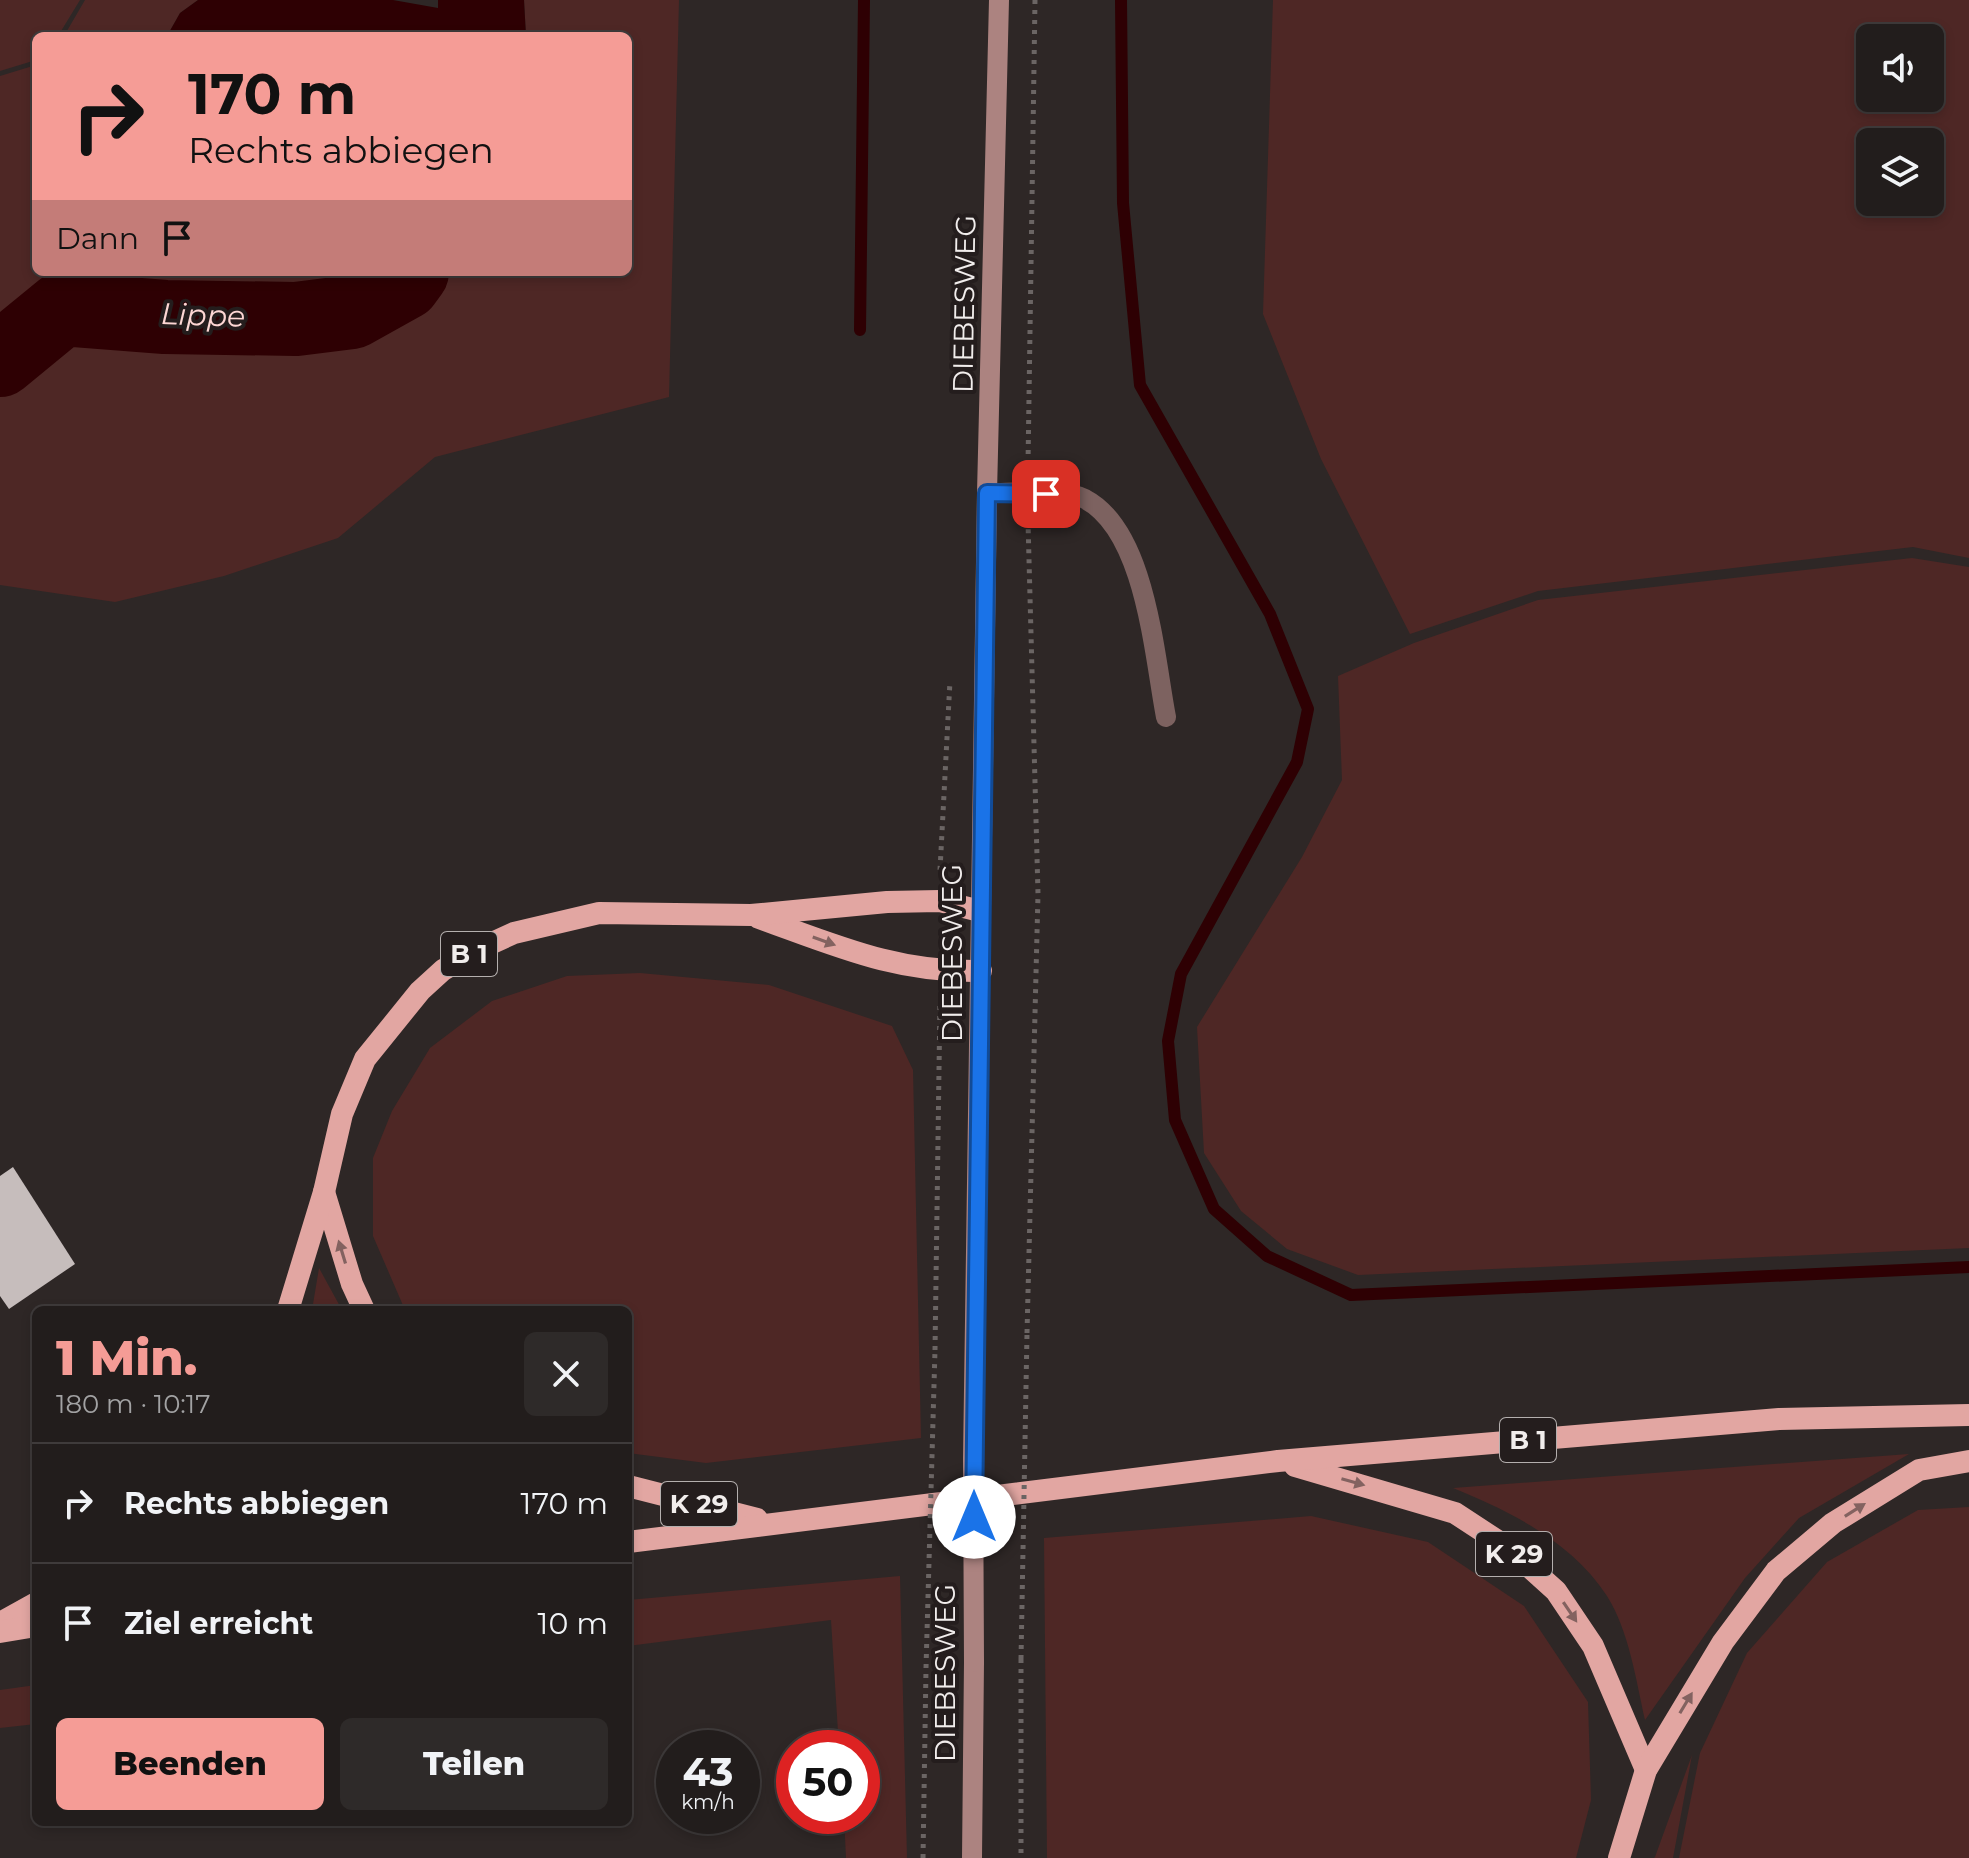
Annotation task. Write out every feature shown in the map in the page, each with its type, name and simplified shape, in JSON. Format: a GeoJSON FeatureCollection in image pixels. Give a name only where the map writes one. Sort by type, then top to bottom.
{"type":"FeatureCollection","features":[{"type":"Feature","properties":{"kind":"highway","name":"B 1"},"geometry":{"type":"LineString","coordinates":[[289,1306],[324,1192],[342,1114],[365,1059],[409,1003],[443,970],[514,933],[599,913],[751,915],[887,902],[940,901],[980,911]]}},
{"type":"Feature","properties":{"kind":"highway","name":"B 1"},"geometry":{"type":"LineString","coordinates":[[751,915],[885,963],[940,972],[981,971]]}},
{"type":"Feature","properties":{"kind":"highway"},"geometry":{"type":"LineString","coordinates":[[324,1192],[352,1284],[362,1306]]}},
{"type":"Feature","properties":{"kind":"highway","name":"B 1"},"geometry":{"type":"LineString","coordinates":[[632,1541],[1278,1461],[1779,1419],[1969,1415]]}},
{"type":"Feature","properties":{"kind":"highway","name":"K 29"},"geometry":{"type":"LineString","coordinates":[[1278,1461],[1455,1513],[1507,1547],[1556,1591],[1593,1646],[1646,1770]]}},
{"type":"Feature","properties":{"kind":"highway"},"geometry":{"type":"LineString","coordinates":[[1619,1858],[1646,1770],[1723,1642],[1776,1571],[1833,1523],[1919,1470],[1969,1461]]}},
{"type":"Feature","properties":{"kind":"highway","name":"K 29"},"geometry":{"type":"LineString","coordinates":[[632,1487],[770,1523]]}},
{"type":"Feature","properties":{"kind":"highway"},"geometry":{"type":"LineString","coordinates":[[0,1623],[32,1605]]}},
{"type":"Feature","properties":{"kind":"highway"},"geometry":{"type":"LineString","coordinates":[[0,1632],[32,1627]]}},
{"type":"Feature","properties":{"kind":"main road","name":"DIEBESWEG"},"geometry":{"type":"LineString","coordinates":[[972,1858],[973,1342],[987,493],[999,0]]}},
{"type":"Feature","properties":{"kind":"lane"},"geometry":{"type":"LineString","coordinates":[[987,493],[1065,493],[1083,497],[1115,525],[1127,544],[1145,606],[1166,717]]}},
{"type":"Feature","properties":{"kind":"path"},"geometry":{"type":"LineString","coordinates":[[1021,1858],[1021,1659],[1038,894],[1027,494],[1035,0]]}},
{"type":"Feature","properties":{"kind":"path"},"geometry":{"type":"LineString","coordinates":[[940,901],[940,839],[950,680]]}},
{"type":"Feature","properties":{"kind":"path"},"geometry":{"type":"LineString","coordinates":[[923,1858],[940,972]]}},
{"type":"Feature","properties":{"kind":"shaded area"},"geometry":{"type":"Polygon","coordinates":[[[0,0],[80,0],[60,32],[32,32],[32,61],[0,71],[0,0]]]}},
{"type":"Feature","properties":{"kind":"shaded area"},"geometry":{"type":"Polygon","coordinates":[[[85,0],[198,0],[180,13],[169,32],[66,32],[85,0]]]}},
{"type":"Feature","properties":{"kind":"shaded area"},"geometry":{"type":"Polygon","coordinates":[[[198,0],[393,0],[438,8],[438,0],[524,0],[526,32],[169,32],[180,13],[198,0]]]}},
{"type":"Feature","properties":{"kind":"shaded area"},"geometry":{"type":"Polygon","coordinates":[[[524,0],[679,0],[669,397],[435,457],[338,538],[224,576],[115,602],[0,585],[0,76],[32,66],[32,276],[632,276],[632,32],[526,32],[524,0]]]}},
{"type":"Feature","properties":{"kind":"shaded area"},"geometry":{"type":"Polygon","coordinates":[[[1273,0],[1969,0],[1969,558],[1913,547],[1538,591],[1410,634],[1321,459],[1263,314],[1273,0]]]}},
{"type":"Feature","properties":{"kind":"shaded area"},"geometry":{"type":"Polygon","coordinates":[[[1912,558],[1969,567],[1969,1248],[1358,1275],[1287,1249],[1241,1211],[1204,1153],[1197,1027],[1302,857],[1342,780],[1338,676],[1414,643],[1538,600],[1912,558]]]}},
{"type":"Feature","properties":{"kind":"shaded area"},"geometry":{"type":"Polygon","coordinates":[[[640,973],[769,985],[892,1026],[913,1070],[921,1438],[706,1463],[632,1454],[632,1306],[403,1306],[373,1236],[373,1158],[392,1111],[430,1048],[492,1001],[567,976],[640,973]]]}},
{"type":"Feature","properties":{"kind":"shaded area"},"geometry":{"type":"Polygon","coordinates":[[[319,1268],[340,1306],[313,1306],[319,1268]]]}},
{"type":"Feature","properties":{"kind":"shaded area"},"geometry":{"type":"Polygon","coordinates":[[[1909,1454],[1799,1518],[1745,1578],[1645,1720],[1621,1625],[1607,1596],[1593,1577],[1538,1530],[1453,1488],[1909,1454]]]}},
{"type":"Feature","properties":{"kind":"shaded area"},"geometry":{"type":"Polygon","coordinates":[[[1969,1507],[1969,1858],[1679,1858],[1700,1753],[1747,1653],[1827,1562],[1918,1510],[1969,1507]]]}},
{"type":"Feature","properties":{"kind":"shaded area"},"geometry":{"type":"Polygon","coordinates":[[[1311,1516],[1428,1542],[1524,1606],[1588,1702],[1591,1800],[1576,1858],[1047,1858],[1044,1538],[1311,1516]]]}},
{"type":"Feature","properties":{"kind":"shaded area"},"geometry":{"type":"Polygon","coordinates":[[[900,1576],[907,1858],[846,1858],[845,1834],[880,1834],[880,1730],[838,1730],[831,1620],[632,1645],[632,1600],[900,1576]]]}},
{"type":"Feature","properties":{"kind":"shaded area"},"geometry":{"type":"Polygon","coordinates":[[[32,1686],[32,1724],[0,1728],[0,1690],[32,1686]]]}},
{"type":"Feature","properties":{"kind":"shaded area"},"geometry":{"type":"Polygon","coordinates":[[[1692,1755],[1673,1858],[1654,1858],[1655,1857],[1692,1755]]]}},
{"type":"Feature","properties":{"kind":"building"},"geometry":{"type":"Polygon","coordinates":[[[13,1167],[75,1264],[9,1309],[0,1296],[0,1176],[13,1167]]]}},
{"type":"Feature","properties":{"kind":"waterway"},"geometry":{"type":"LineString","coordinates":[[860,330],[864,0]]}},
{"type":"Feature","properties":{"kind":"waterway"},"geometry":{"type":"LineString","coordinates":[[1121,0],[1123,203],[1140,385],[1270,614],[1308,709],[1297,762],[1181,974],[1168,1041],[1175,1120],[1214,1209],[1267,1256],[1351,1295],[1969,1267]]}},
{"type":"Feature","properties":{"kind":"waterway","name":"Lippe"},"geometry":{"type":"LineString","coordinates":[[0,360],[62,309],[165,317],[296,319],[352,312],[404,283],[409,276]]}},
{"type":"Feature","properties":{"kind":"route"},"geometry":{"type":"LineString","coordinates":[[974,1517],[973,1342],[987,493],[1046,494]]}}]}
